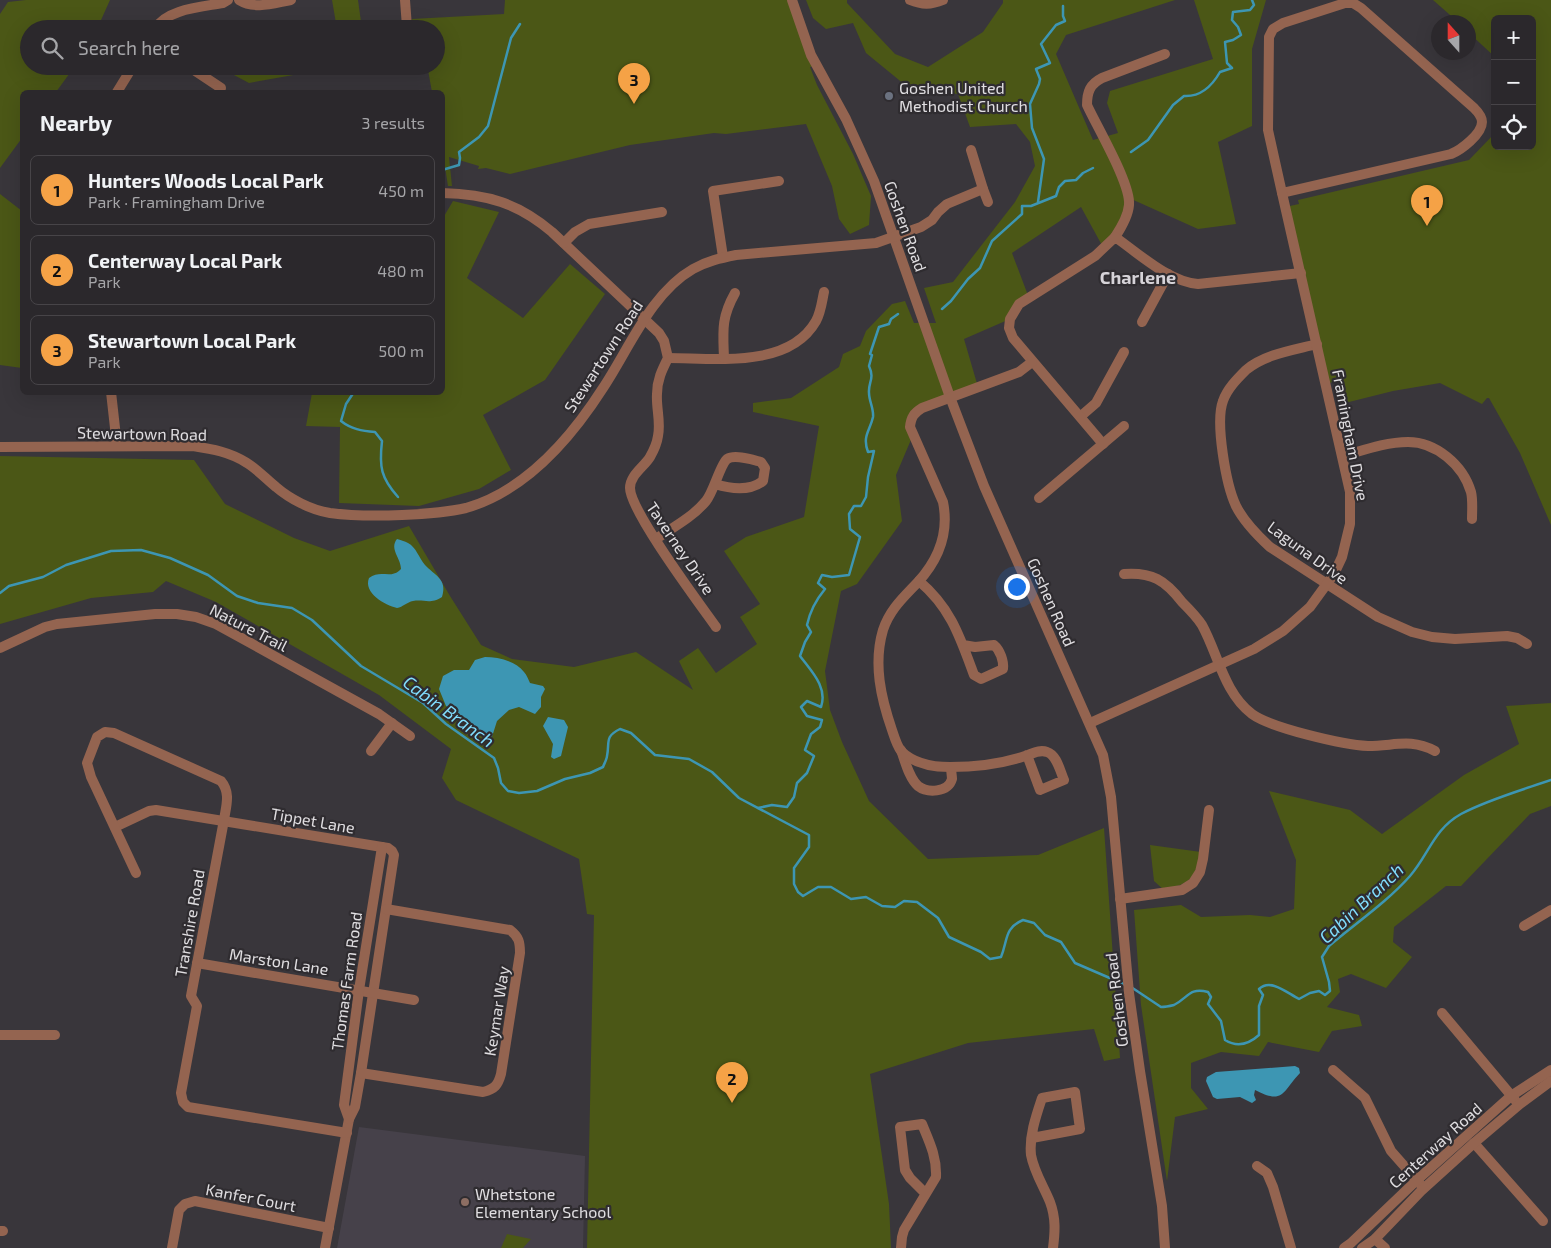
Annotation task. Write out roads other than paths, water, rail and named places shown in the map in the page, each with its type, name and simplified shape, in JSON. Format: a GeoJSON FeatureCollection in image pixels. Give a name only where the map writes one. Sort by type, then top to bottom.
{"type":"FeatureCollection","features":[{"type":"Feature","properties":{"kind":"street"},"geometry":{"type":"LineString","coordinates":[[161,20],[174,13],[207,3],[223,3],[228,0]]}},
{"type":"Feature","properties":{"kind":"street"},"geometry":{"type":"LineString","coordinates":[[239,0],[247,4],[259,6],[291,0]]}},
{"type":"Feature","properties":{"kind":"street"},"geometry":{"type":"LineString","coordinates":[[405,0],[406,20]]}},
{"type":"Feature","properties":{"kind":"street","name":"Goshen Road"},"geometry":{"type":"LineString","coordinates":[[792,0],[811,55],[846,119],[874,181],[950,397],[984,486],[1090,723],[1106,767],[1111,797],[1129,993],[1162,1206],[1165,1248]]}},
{"type":"Feature","properties":{"kind":"street"},"geometry":{"type":"LineString","coordinates":[[910,0],[920,4],[934,4],[943,0]]}},
{"type":"Feature","properties":{"kind":"street","name":"Framingham Drive"},"geometry":{"type":"LineString","coordinates":[[1090,723],[1254,649],[1283,631],[1310,607],[1334,574],[1342,557],[1350,524],[1350,492],[1343,456],[1282,193],[1268,130],[1269,37],[1273,28],[1345,3],[1352,3],[1361,8],[1479,114],[1482,123],[1480,130],[1462,150],[1282,193]]}},
{"type":"Feature","properties":{"kind":"street"},"geometry":{"type":"LineString","coordinates":[[1103,444],[1013,338],[1009,328],[1010,319],[1019,304],[1095,256],[1115,237],[1122,226],[1129,206],[1128,189],[1087,105],[1087,94],[1093,82],[1165,54]]}},
{"type":"Feature","properties":{"kind":"street"},"geometry":{"type":"LineString","coordinates":[[118,90],[127,75]]}},
{"type":"Feature","properties":{"kind":"street"},"geometry":{"type":"LineString","coordinates":[[202,75],[221,88]]}},
{"type":"Feature","properties":{"kind":"street"},"geometry":{"type":"LineString","coordinates":[[971,150],[988,202]]}},
{"type":"Feature","properties":{"kind":"street"},"geometry":{"type":"LineString","coordinates":[[723,257],[713,191],[779,181]]}},
{"type":"Feature","properties":{"kind":"street","name":"Stewartown Road"},"geometry":{"type":"LineString","coordinates":[[0,447],[193,446],[220,451],[247,463],[278,488],[311,508],[329,513],[381,516],[440,514],[467,507],[504,491],[525,477],[548,456],[572,430],[602,390],[658,298],[693,269],[715,259],[736,255],[876,243],[927,224],[947,204],[983,188]]}},
{"type":"Feature","properties":{"kind":"street"},"geometry":{"type":"LineString","coordinates":[[445,193],[490,198],[519,208],[537,219],[659,333],[666,346],[668,358],[724,358],[767,355],[791,346],[805,334],[820,314],[824,292]]}},
{"type":"Feature","properties":{"kind":"street"},"geometry":{"type":"LineString","coordinates":[[564,243],[575,232],[589,224],[662,212]]}},
{"type":"Feature","properties":{"kind":"street"},"geometry":{"type":"LineString","coordinates":[[1115,237],[1180,281],[1198,284],[1301,273]]}},
{"type":"Feature","properties":{"kind":"street"},"geometry":{"type":"LineString","coordinates":[[1142,322],[1168,274]]}},
{"type":"Feature","properties":{"kind":"street"},"geometry":{"type":"LineString","coordinates":[[724,358],[723,325],[728,307],[735,293]]}},
{"type":"Feature","properties":{"kind":"street","name":"Laguna Drive"},"geometry":{"type":"LineString","coordinates":[[1317,344],[1268,358],[1247,369],[1230,387],[1222,402],[1221,433],[1230,488],[1236,506],[1246,522],[1257,536],[1270,547],[1326,585],[1378,617],[1412,632],[1432,637],[1455,639],[1507,636],[1517,638],[1527,644]]}},
{"type":"Feature","properties":{"kind":"street"},"geometry":{"type":"LineString","coordinates":[[1081,416],[1096,403],[1124,352]]}},
{"type":"Feature","properties":{"kind":"street","name":"Taverney Drive"},"geometry":{"type":"LineString","coordinates":[[668,358],[660,373],[657,384],[659,433],[656,445],[650,457],[634,476],[630,488],[636,509],[716,627]]}},
{"type":"Feature","properties":{"kind":"street"},"geometry":{"type":"LineString","coordinates":[[951,767],[952,780],[947,786],[938,790],[928,791],[912,779],[886,714],[878,673],[880,646],[891,611],[900,599],[919,581],[932,564],[941,546],[945,514],[942,502],[910,427],[910,420],[922,408],[1019,372],[1032,362]]}},
{"type":"Feature","properties":{"kind":"street"},"geometry":{"type":"LineString","coordinates":[[111,395],[117,446]]}},
{"type":"Feature","properties":{"kind":"street"},"geometry":{"type":"LineString","coordinates":[[1039,498],[1124,426]]}},
{"type":"Feature","properties":{"kind":"street"},"geometry":{"type":"LineString","coordinates":[[1343,456],[1388,444],[1409,442],[1427,445],[1436,449],[1451,460],[1465,477],[1472,494],[1472,519]]}},
{"type":"Feature","properties":{"kind":"street"},"geometry":{"type":"LineString","coordinates":[[656,539],[679,524],[705,502],[716,484],[723,464],[727,459],[762,462],[765,468],[763,481],[748,488],[730,488],[716,484]]}},
{"type":"Feature","properties":{"kind":"street"},"geometry":{"type":"LineString","coordinates":[[1124,574],[1139,573],[1155,577],[1176,593],[1201,624],[1231,690],[1239,702],[1252,715],[1274,725],[1346,744],[1369,746],[1411,743],[1425,746],[1435,751]]}},
{"type":"Feature","properties":{"kind":"street"},"geometry":{"type":"LineString","coordinates":[[919,581],[934,593],[946,609],[963,645]]}},
{"type":"Feature","properties":{"kind":"street","name":"Nature Trail"},"geometry":{"type":"LineString","coordinates":[[0,648],[57,624],[155,614],[177,614],[196,617],[224,629],[379,714],[410,736]]}},
{"type":"Feature","properties":{"kind":"street"},"geometry":{"type":"LineString","coordinates":[[371,751],[392,723]]}},
{"type":"Feature","properties":{"kind":"street","name":"Transhire Road"},"geometry":{"type":"LineString","coordinates":[[136,872],[91,776],[87,763],[97,737],[105,732],[114,732],[222,781],[227,787],[228,797],[191,996],[197,1006],[181,1093],[183,1102],[188,1107],[347,1133]]}},
{"type":"Feature","properties":{"kind":"street"},"geometry":{"type":"LineString","coordinates":[[901,750],[926,765],[951,767],[989,764],[1026,755]]}},
{"type":"Feature","properties":{"kind":"street"},"geometry":{"type":"LineString","coordinates":[[115,827],[149,811],[156,810],[224,820]]}},
{"type":"Feature","properties":{"kind":"street"},"geometry":{"type":"LineString","coordinates":[[1120,899],[1182,890],[1193,883],[1200,872],[1204,860],[1209,810]]}},
{"type":"Feature","properties":{"kind":"street","name":"Tippet Lane"},"geometry":{"type":"LineString","coordinates":[[224,820],[388,848],[394,855]]}},
{"type":"Feature","properties":{"kind":"street","name":"Thomas Farm Road"},"geometry":{"type":"LineString","coordinates":[[349,1119],[344,1104],[359,990],[382,847]]}},
{"type":"Feature","properties":{"kind":"street","name":"Thomas Farm Road"},"geometry":{"type":"LineString","coordinates":[[325,1248],[349,1119],[355,1107],[394,855]]}},
{"type":"Feature","properties":{"kind":"street","name":"Keymar Way"},"geometry":{"type":"LineString","coordinates":[[361,1072],[483,1092],[493,1090],[499,1083],[501,1074],[520,953],[520,942],[517,935],[510,930],[386,909]]}},
{"type":"Feature","properties":{"kind":"street"},"geometry":{"type":"LineString","coordinates":[[1524,926],[1551,910]]}},
{"type":"Feature","properties":{"kind":"street","name":"Marston Lane"},"geometry":{"type":"LineString","coordinates":[[197,963],[414,1000]]}},
{"type":"Feature","properties":{"kind":"street"},"geometry":{"type":"LineString","coordinates":[[1442,1013],[1519,1105]]}},
{"type":"Feature","properties":{"kind":"street"},"geometry":{"type":"LineString","coordinates":[[0,1035],[55,1035]]}},
{"type":"Feature","properties":{"kind":"street"},"geometry":{"type":"LineString","coordinates":[[1334,1070],[1365,1098],[1391,1151],[1424,1189]]}},
{"type":"Feature","properties":{"kind":"street","name":"Centerway Road"},"geometry":{"type":"LineString","coordinates":[[1344,1248],[1511,1096],[1551,1070]]}},
{"type":"Feature","properties":{"kind":"street","name":"Centerway Road"},"geometry":{"type":"LineString","coordinates":[[1362,1248],[1375,1238],[1424,1189],[1474,1144],[1519,1105],[1551,1081]]}},
{"type":"Feature","properties":{"kind":"street"},"geometry":{"type":"LineString","coordinates":[[1032,1138],[1080,1129],[1075,1092],[1042,1098],[1032,1138],[1031,1156],[1038,1177],[1054,1212],[1056,1224],[1053,1248]]}},
{"type":"Feature","properties":{"kind":"street"},"geometry":{"type":"LineString","coordinates":[[900,1248],[904,1230],[936,1177],[936,1167],[934,1154],[922,1124],[900,1127],[905,1170],[925,1193]]}},
{"type":"Feature","properties":{"kind":"street"},"geometry":{"type":"LineString","coordinates":[[1474,1144],[1543,1221]]}},
{"type":"Feature","properties":{"kind":"street"},"geometry":{"type":"LineString","coordinates":[[1257,1166],[1267,1173],[1292,1248]]}},
{"type":"Feature","properties":{"kind":"street","name":"Kanfer Court"},"geometry":{"type":"LineString","coordinates":[[172,1248],[179,1210],[185,1204],[195,1202],[329,1228]]}},
{"type":"Feature","properties":{"kind":"street"},"geometry":{"type":"LineString","coordinates":[[1375,1238],[1385,1248]]}},
{"type":"Feature","properties":{"kind":"water"},"geometry":{"type":"Polygon","coordinates":[[[397,539],[411,545],[425,565],[439,578],[443,586],[442,597],[430,601],[413,601],[397,608],[376,598],[372,593],[369,589],[369,578],[378,574],[393,574],[401,569],[394,546],[397,539]]]}},
{"type":"Feature","properties":{"kind":"water"},"geometry":{"type":"Polygon","coordinates":[[[485,657],[512,662],[521,668],[530,683],[543,686],[545,689],[541,697],[541,707],[535,714],[519,707],[509,710],[497,721],[491,740],[480,735],[467,719],[446,706],[439,689],[443,676],[454,670],[469,670],[475,660],[485,657]]]}},
{"type":"Feature","properties":{"kind":"water"},"geometry":{"type":"Polygon","coordinates":[[[548,717],[564,720],[568,727],[561,756],[554,759],[551,757],[553,744],[543,726],[548,717]]]}},
{"type":"Feature","properties":{"kind":"water"},"geometry":{"type":"Polygon","coordinates":[[[1295,1066],[1299,1068],[1300,1073],[1282,1094],[1272,1096],[1255,1090],[1256,1100],[1252,1103],[1240,1097],[1217,1099],[1213,1097],[1206,1081],[1207,1077],[1216,1072],[1295,1066]]]}},
{"type":"Feature","properties":{"kind":"waterway"},"geometry":{"type":"LineString","coordinates":[[1131,152],[1148,140],[1173,105],[1184,96],[1201,93],[1210,86],[1220,72],[1232,68],[1227,63],[1225,42],[1241,35],[1238,27],[1232,20],[1233,12],[1250,10],[1254,5],[1252,0]]}},
{"type":"Feature","properties":{"kind":"waterway"},"geometry":{"type":"LineString","coordinates":[[1038,202],[1044,159],[1032,128],[1030,104],[1040,79],[1036,69],[1050,63],[1041,44],[1056,25],[1065,21],[1063,6]]}},
{"type":"Feature","properties":{"kind":"waterway"},"geometry":{"type":"LineString","coordinates":[[445,169],[459,165],[459,152],[479,137],[488,126],[511,38],[520,24]]}},
{"type":"Feature","properties":{"kind":"waterway"},"geometry":{"type":"LineString","coordinates":[[942,309],[980,268],[992,241],[1022,214],[1022,206],[1031,206],[1056,196],[1059,187],[1065,181],[1076,180],[1083,173],[1093,168]]}},
{"type":"Feature","properties":{"kind":"waterway"},"geometry":{"type":"LineString","coordinates":[[758,808],[772,805],[787,807],[794,797],[797,783],[807,773],[814,756],[805,750],[811,734],[820,727],[822,720],[807,716],[801,707],[807,701],[821,707],[823,700],[817,680],[800,656],[811,632],[807,625],[810,615],[825,589],[818,583],[822,575],[832,577],[849,575],[860,537],[850,529],[849,514],[854,506],[861,506],[866,497],[874,451],[868,452],[866,446],[867,434],[873,417],[869,393],[871,377],[869,366],[872,355],[870,354],[879,327],[889,324],[891,319],[898,314]]}},
{"type":"Feature","properties":{"kind":"waterway"},"geometry":{"type":"LineString","coordinates":[[352,395],[346,404],[341,421],[357,429],[375,432],[382,441],[382,472],[398,497]]}},
{"type":"Feature","properties":{"kind":"waterway","name":"Cabin Branch"},"geometry":{"type":"LineString","coordinates":[[0,593],[9,586],[43,577],[66,565],[111,551],[141,550],[170,558],[208,575],[237,596],[258,603],[292,608],[312,620],[361,666],[423,703],[446,724],[494,758],[501,783],[508,791],[519,793],[537,791],[565,779],[590,773],[603,767],[607,757],[610,737],[620,729],[631,733],[655,755],[689,759],[712,772],[739,798],[809,835],[809,847],[794,868],[794,884],[798,892],[803,896],[818,887],[831,887],[851,899],[866,897],[882,906],[895,907],[904,901],[917,902],[938,918],[949,937],[981,952],[990,959],[1001,957],[1008,935],[1017,923],[1023,920],[1034,923],[1045,935],[1061,942],[1075,963],[1126,985]]}},
{"type":"Feature","properties":{"kind":"waterway","name":"Cabin Branch"},"geometry":{"type":"LineString","coordinates":[[1131,987],[1161,1007],[1174,1005],[1193,992],[1208,992],[1211,997],[1208,1004],[1221,1021],[1225,1040],[1234,1044],[1243,1044],[1251,1041],[1259,1035],[1259,1006],[1263,995],[1259,989],[1264,986],[1274,986],[1299,999],[1310,993],[1319,991],[1325,995],[1330,991],[1322,957],[1329,946],[1401,886],[1417,868],[1438,834],[1452,820],[1482,804],[1551,780]]}},
{"type":"Feature","properties":{"kind":"place","name":"Goshen United Methodist Church"},"geometry":{"type":"Point","coordinates":[889,96]}},
{"type":"Feature","properties":{"kind":"place","name":"Stewartown Local Park"},"geometry":{"type":"Point","coordinates":[634,104]}},
{"type":"Feature","properties":{"kind":"place","name":"Hunters Woods Local Park"},"geometry":{"type":"Point","coordinates":[1427,226]}},
{"type":"Feature","properties":{"kind":"place","name":"Centerway Local Park"},"geometry":{"type":"Point","coordinates":[732,1103]}},
{"type":"Feature","properties":{"kind":"place","name":"Whetstone Elementary School"},"geometry":{"type":"Point","coordinates":[465,1202]}},
{"type":"Feature","properties":{"kind":"district","name":"Charlene"},"geometry":{"type":"Point","coordinates":[1138,277]}}]}
